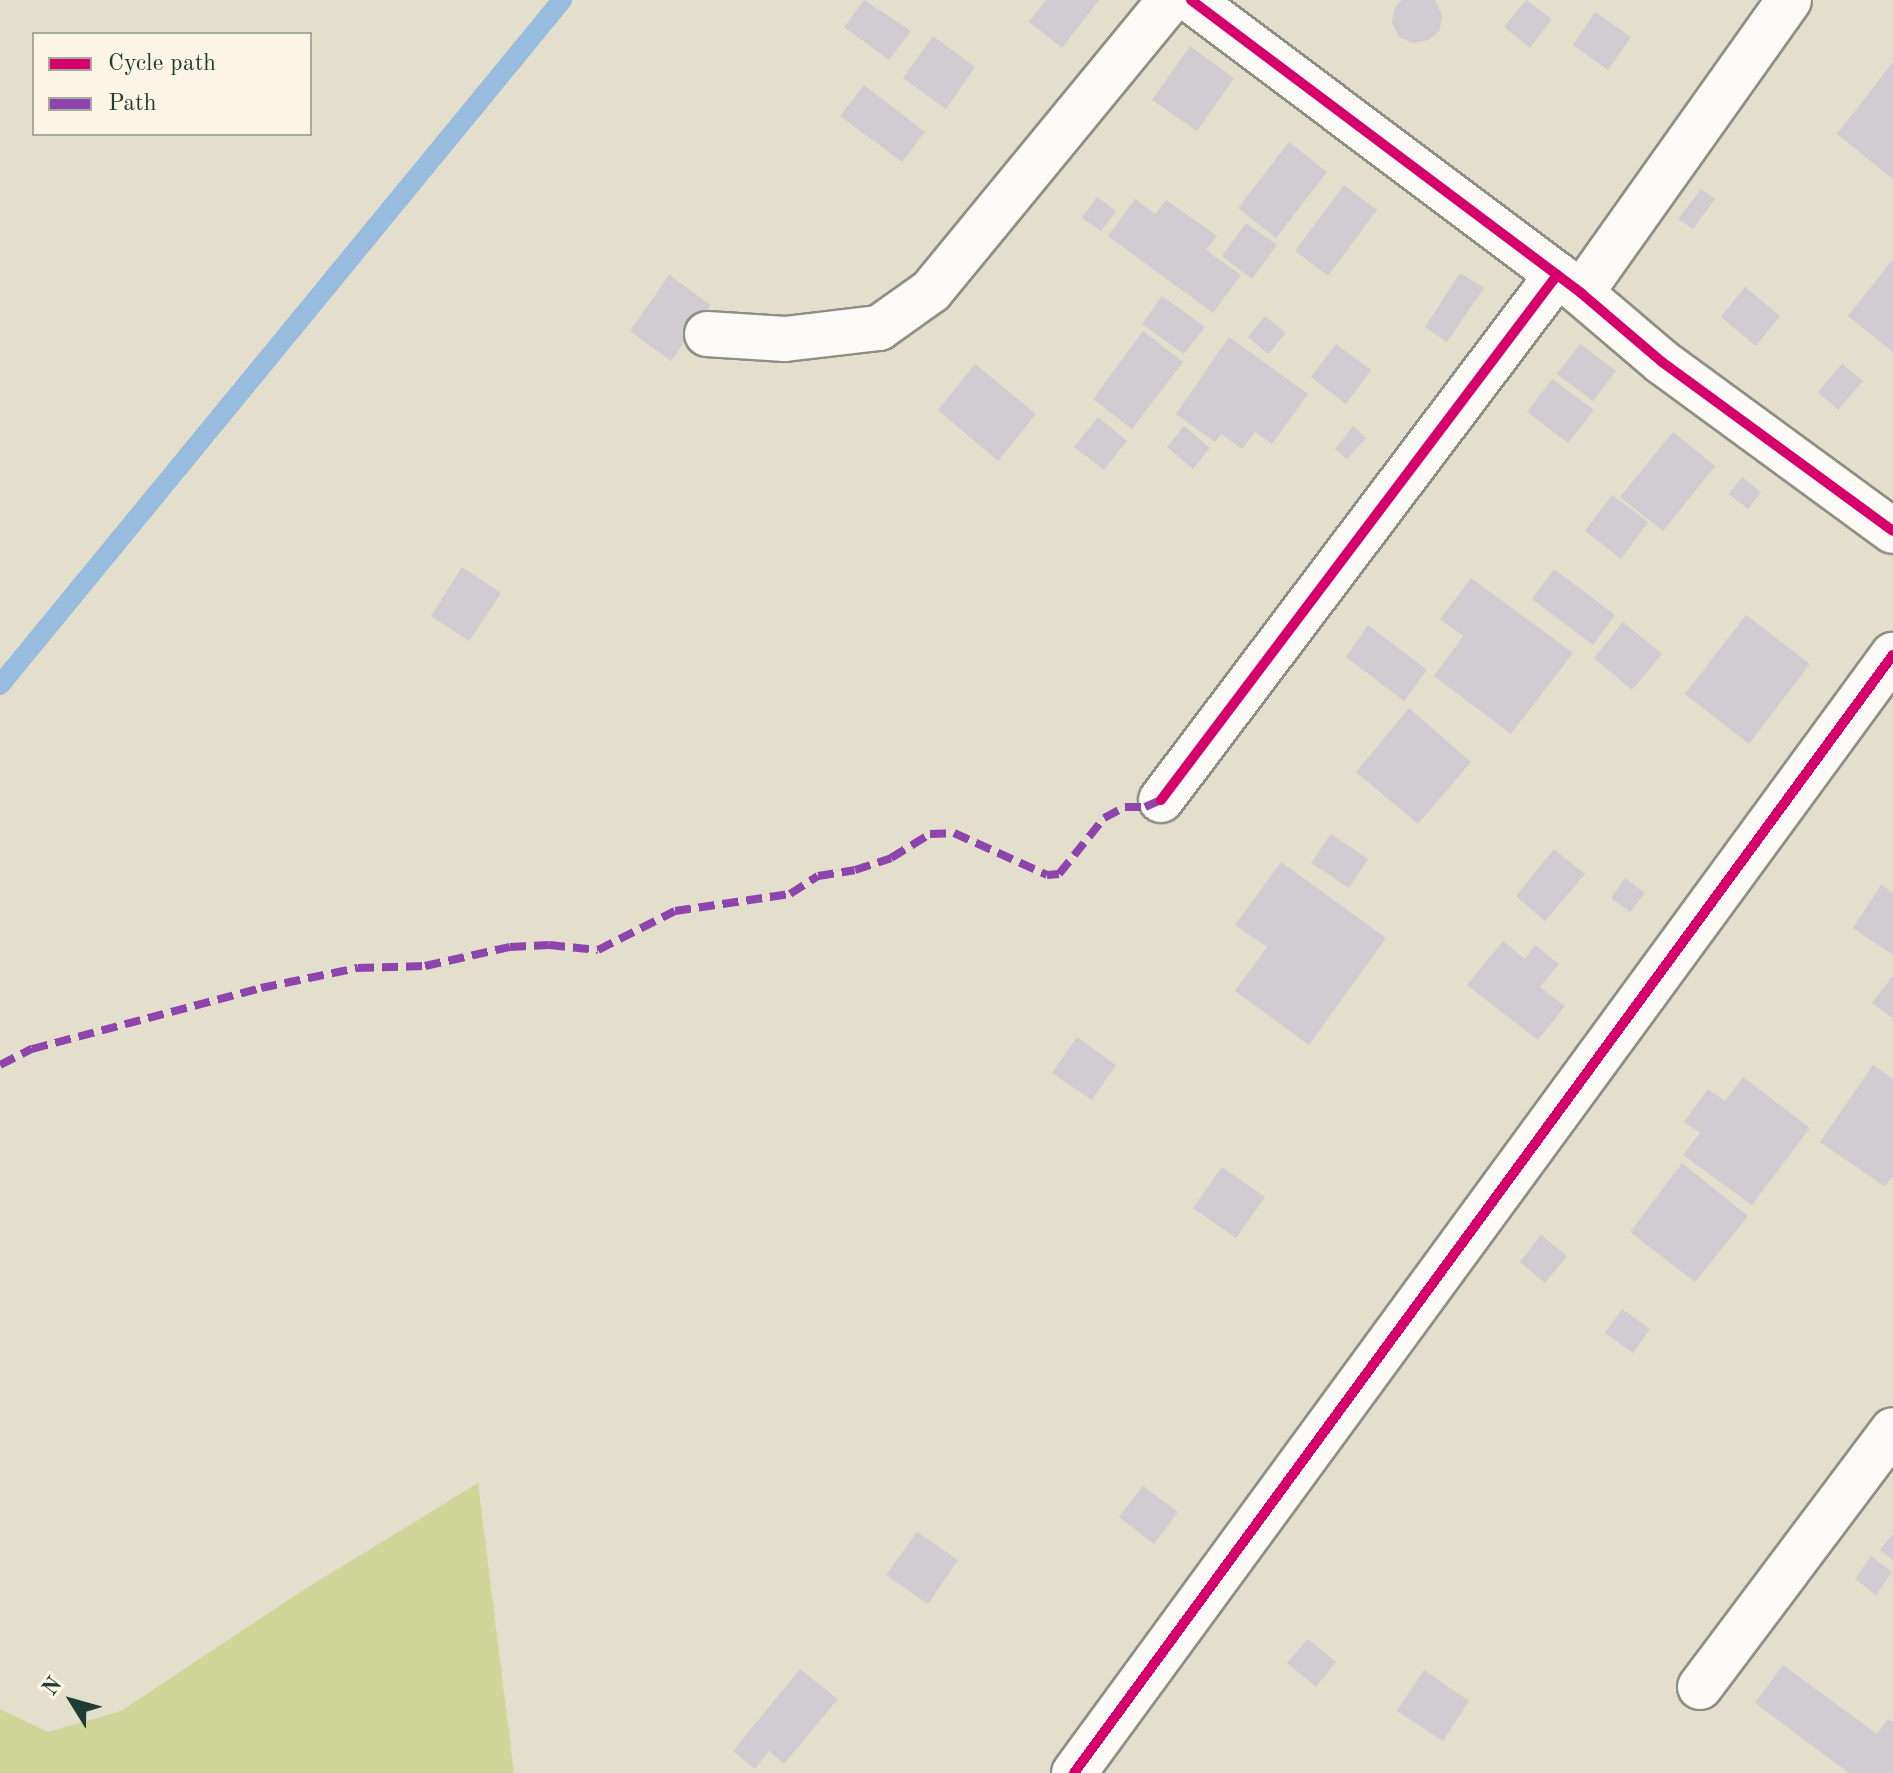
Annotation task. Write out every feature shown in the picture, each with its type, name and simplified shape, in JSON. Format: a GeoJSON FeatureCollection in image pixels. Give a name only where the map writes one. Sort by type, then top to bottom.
{"type":"FeatureCollection","features":[{"type":"Feature","properties":{"kind":"street"},"geometry":{"type":"LineString","coordinates":[[707,334],[785,339],[879,328],[931,291],[1170,0]]}},
{"type":"Feature","properties":{"kind":"street"},"geometry":{"type":"LineString","coordinates":[[1191,0],[1569,284],[1662,362],[1893,531]]}},
{"type":"Feature","properties":{"kind":"street"},"geometry":{"type":"LineString","coordinates":[[1161,800],[1789,0]]}},
{"type":"Feature","properties":{"kind":"street"},"geometry":{"type":"LineString","coordinates":[[1074,1773],[1893,655]]}},
{"type":"Feature","properties":{"kind":"street"},"geometry":{"type":"LineString","coordinates":[[1700,1687],[1893,1430]]}},
{"type":"Feature","properties":{"kind":"green space"},"geometry":{"type":"Polygon","coordinates":[[[478,1483],[514,1773],[0,1773],[0,1709],[48,1732],[121,1711],[302,1591],[478,1483]]]}},
{"type":"Feature","properties":{"kind":"building"},"geometry":{"type":"Polygon","coordinates":[[[864,0],[911,31],[889,60],[844,27],[864,0]]]}},
{"type":"Feature","properties":{"kind":"building"},"geometry":{"type":"Polygon","coordinates":[[[1046,0],[1099,0],[1062,48],[1029,22],[1046,0]]]}},
{"type":"Feature","properties":{"kind":"building"},"geometry":{"type":"Polygon","coordinates":[[[1402,0],[1435,0],[1442,14],[1440,30],[1429,40],[1413,43],[1399,37],[1392,23],[1394,8],[1402,0]]]}},
{"type":"Feature","properties":{"kind":"building"},"geometry":{"type":"Polygon","coordinates":[[[1526,0],[1552,19],[1530,48],[1504,27],[1526,0]]]}},
{"type":"Feature","properties":{"kind":"building"},"geometry":{"type":"Polygon","coordinates":[[[1595,12],[1631,37],[1608,70],[1573,45],[1595,12]]]}},
{"type":"Feature","properties":{"kind":"building"},"geometry":{"type":"Polygon","coordinates":[[[933,36],[975,67],[946,109],[903,78],[933,36]]]}},
{"type":"Feature","properties":{"kind":"building"},"geometry":{"type":"Polygon","coordinates":[[[1190,46],[1234,78],[1197,131],[1152,100],[1190,46]]]}},
{"type":"Feature","properties":{"kind":"building"},"geometry":{"type":"Polygon","coordinates":[[[1893,62],[1893,179],[1837,134],[1893,62]]]}},
{"type":"Feature","properties":{"kind":"building"},"geometry":{"type":"Polygon","coordinates":[[[864,85],[925,132],[902,162],[840,116],[864,85]]]}},
{"type":"Feature","properties":{"kind":"building"},"geometry":{"type":"Polygon","coordinates":[[[1289,142],[1327,172],[1276,238],[1238,208],[1289,142]]]}},
{"type":"Feature","properties":{"kind":"building"},"geometry":{"type":"Polygon","coordinates":[[[1344,185],[1377,210],[1328,276],[1295,251],[1344,185]]]}},
{"type":"Feature","properties":{"kind":"building"},"geometry":{"type":"Polygon","coordinates":[[[1701,189],[1715,199],[1693,229],[1678,219],[1701,189]]]}},
{"type":"Feature","properties":{"kind":"building"},"geometry":{"type":"Polygon","coordinates":[[[1097,197],[1116,211],[1101,231],[1082,218],[1097,197]]]}},
{"type":"Feature","properties":{"kind":"building"},"geometry":{"type":"Polygon","coordinates":[[[1135,199],[1155,214],[1166,200],[1217,236],[1206,250],[1241,275],[1213,313],[1108,236],[1135,199]]]}},
{"type":"Feature","properties":{"kind":"building"},"geometry":{"type":"Polygon","coordinates":[[[1246,223],[1277,245],[1252,279],[1222,256],[1246,223]]]}},
{"type":"Feature","properties":{"kind":"building"},"geometry":{"type":"Polygon","coordinates":[[[1893,259],[1893,352],[1848,316],[1893,259]]]}},
{"type":"Feature","properties":{"kind":"building"},"geometry":{"type":"Polygon","coordinates":[[[1460,273],[1484,288],[1447,342],[1425,327],[1460,273]]]}},
{"type":"Feature","properties":{"kind":"building"},"geometry":{"type":"Polygon","coordinates":[[[669,275],[711,305],[671,361],[630,331],[669,275]]]}},
{"type":"Feature","properties":{"kind":"building"},"geometry":{"type":"Polygon","coordinates":[[[1745,287],[1780,316],[1756,346],[1721,317],[1745,287]]]}},
{"type":"Feature","properties":{"kind":"building"},"geometry":{"type":"Polygon","coordinates":[[[1162,296],[1205,327],[1184,354],[1142,324],[1162,296]]]}},
{"type":"Feature","properties":{"kind":"building"},"geometry":{"type":"Polygon","coordinates":[[[1265,316],[1286,333],[1268,354],[1248,337],[1265,316]]]}},
{"type":"Feature","properties":{"kind":"building"},"geometry":{"type":"Polygon","coordinates":[[[1143,331],[1183,362],[1132,429],[1093,399],[1143,331]]]}},
{"type":"Feature","properties":{"kind":"building"},"geometry":{"type":"Polygon","coordinates":[[[1229,337],[1308,394],[1272,444],[1255,432],[1242,449],[1221,434],[1215,442],[1176,414],[1229,337]]]}},
{"type":"Feature","properties":{"kind":"building"},"geometry":{"type":"Polygon","coordinates":[[[1336,344],[1371,370],[1346,404],[1311,377],[1336,344]]]}},
{"type":"Feature","properties":{"kind":"building"},"geometry":{"type":"Polygon","coordinates":[[[1580,344],[1616,371],[1593,401],[1557,374],[1580,344]]]}},
{"type":"Feature","properties":{"kind":"building"},"geometry":{"type":"Polygon","coordinates":[[[975,364],[1036,414],[998,461],[938,410],[975,364]]]}},
{"type":"Feature","properties":{"kind":"building"},"geometry":{"type":"Polygon","coordinates":[[[1842,364],[1863,381],[1838,410],[1818,392],[1842,364]]]}},
{"type":"Feature","properties":{"kind":"building"},"geometry":{"type":"Polygon","coordinates":[[[1552,379],[1594,410],[1568,443],[1527,412],[1552,379]]]}},
{"type":"Feature","properties":{"kind":"building"},"geometry":{"type":"Polygon","coordinates":[[[1098,417],[1127,441],[1104,470],[1074,447],[1098,417]]]}},
{"type":"Feature","properties":{"kind":"building"},"geometry":{"type":"Polygon","coordinates":[[[1184,426],[1210,448],[1193,469],[1167,447],[1184,426]]]}},
{"type":"Feature","properties":{"kind":"building"},"geometry":{"type":"Polygon","coordinates":[[[1353,426],[1366,438],[1347,459],[1335,449],[1353,426]]]}},
{"type":"Feature","properties":{"kind":"building"},"geometry":{"type":"Polygon","coordinates":[[[1673,432],[1715,466],[1663,531],[1620,497],[1673,432]]]}},
{"type":"Feature","properties":{"kind":"building"},"geometry":{"type":"Polygon","coordinates":[[[1742,477],[1761,492],[1748,509],[1729,494],[1742,477]]]}},
{"type":"Feature","properties":{"kind":"building"},"geometry":{"type":"Polygon","coordinates":[[[1612,495],[1648,522],[1621,559],[1585,531],[1612,495]]]}},
{"type":"Feature","properties":{"kind":"building"},"geometry":{"type":"Polygon","coordinates":[[[462,567],[501,593],[469,641],[431,616],[462,567]]]}},
{"type":"Feature","properties":{"kind":"building"},"geometry":{"type":"Polygon","coordinates":[[[1554,569],[1615,615],[1593,645],[1532,599],[1554,569]]]}},
{"type":"Feature","properties":{"kind":"building"},"geometry":{"type":"Polygon","coordinates":[[[1471,578],[1573,653],[1511,734],[1434,676],[1463,636],[1440,619],[1471,578]]]}},
{"type":"Feature","properties":{"kind":"building"},"geometry":{"type":"Polygon","coordinates":[[[1746,615],[1810,664],[1749,744],[1685,694],[1746,615]]]}},
{"type":"Feature","properties":{"kind":"building"},"geometry":{"type":"Polygon","coordinates":[[[1623,622],[1662,654],[1632,690],[1594,658],[1623,622]]]}},
{"type":"Feature","properties":{"kind":"building"},"geometry":{"type":"Polygon","coordinates":[[[1368,625],[1427,670],[1404,701],[1346,657],[1368,625]]]}},
{"type":"Feature","properties":{"kind":"building"},"geometry":{"type":"Polygon","coordinates":[[[1409,708],[1471,762],[1418,824],[1356,772],[1409,708]]]}},
{"type":"Feature","properties":{"kind":"building"},"geometry":{"type":"Polygon","coordinates":[[[1331,834],[1368,859],[1349,888],[1311,863],[1331,834]]]}},
{"type":"Feature","properties":{"kind":"building"},"geometry":{"type":"Polygon","coordinates":[[[1554,849],[1585,874],[1545,921],[1516,896],[1554,849]]]}},
{"type":"Feature","properties":{"kind":"building"},"geometry":{"type":"Polygon","coordinates":[[[1281,862],[1386,938],[1309,1045],[1235,991],[1267,947],[1235,925],[1281,862]]]}},
{"type":"Feature","properties":{"kind":"building"},"geometry":{"type":"Polygon","coordinates":[[[1625,878],[1645,893],[1630,912],[1611,898],[1625,878]]]}},
{"type":"Feature","properties":{"kind":"building"},"geometry":{"type":"Polygon","coordinates":[[[1881,885],[1893,893],[1893,955],[1853,928],[1881,885]]]}},
{"type":"Feature","properties":{"kind":"building"},"geometry":{"type":"Polygon","coordinates":[[[1503,941],[1525,959],[1535,945],[1559,964],[1540,987],[1565,1006],[1538,1040],[1467,985],[1503,941]]]}},
{"type":"Feature","properties":{"kind":"building"},"geometry":{"type":"Polygon","coordinates":[[[1893,975],[1893,1018],[1872,1003],[1893,975]]]}},
{"type":"Feature","properties":{"kind":"building"},"geometry":{"type":"Polygon","coordinates":[[[1077,1037],[1116,1065],[1092,1100],[1052,1073],[1077,1037]]]}},
{"type":"Feature","properties":{"kind":"building"},"geometry":{"type":"Polygon","coordinates":[[[1873,1065],[1893,1079],[1893,1177],[1884,1186],[1820,1142],[1873,1065]]]}},
{"type":"Feature","properties":{"kind":"building"},"geometry":{"type":"Polygon","coordinates":[[[1743,1077],[1810,1128],[1752,1205],[1683,1155],[1700,1133],[1684,1122],[1708,1089],[1725,1101],[1743,1077]]]}},
{"type":"Feature","properties":{"kind":"building"},"geometry":{"type":"Polygon","coordinates":[[[1682,1163],[1748,1216],[1695,1282],[1630,1232],[1682,1163]]]}},
{"type":"Feature","properties":{"kind":"building"},"geometry":{"type":"Polygon","coordinates":[[[1222,1167],[1265,1197],[1236,1238],[1193,1208],[1222,1167]]]}},
{"type":"Feature","properties":{"kind":"building"},"geometry":{"type":"Polygon","coordinates":[[[1541,1235],[1567,1256],[1545,1283],[1520,1262],[1541,1235]]]}},
{"type":"Feature","properties":{"kind":"building"},"geometry":{"type":"Polygon","coordinates":[[[1622,1309],[1650,1329],[1633,1353],[1605,1333],[1622,1309]]]}},
{"type":"Feature","properties":{"kind":"building"},"geometry":{"type":"Polygon","coordinates":[[[1143,1486],[1178,1512],[1154,1544],[1119,1517],[1143,1486]]]}},
{"type":"Feature","properties":{"kind":"building"},"geometry":{"type":"Polygon","coordinates":[[[917,1532],[958,1560],[928,1604],[886,1575],[917,1532]]]}},
{"type":"Feature","properties":{"kind":"building"},"geometry":{"type":"Polygon","coordinates":[[[1893,1534],[1893,1560],[1880,1550],[1893,1534]]]}},
{"type":"Feature","properties":{"kind":"building"},"geometry":{"type":"Polygon","coordinates":[[[1871,1556],[1892,1572],[1876,1595],[1855,1579],[1871,1556]]]}},
{"type":"Feature","properties":{"kind":"building"},"geometry":{"type":"Polygon","coordinates":[[[1308,1639],[1336,1662],[1316,1687],[1287,1663],[1308,1639]]]}},
{"type":"Feature","properties":{"kind":"building"},"geometry":{"type":"Polygon","coordinates":[[[1783,1665],[1877,1734],[1888,1719],[1893,1722],[1893,1773],[1849,1773],[1755,1703],[1783,1665]]]}},
{"type":"Feature","properties":{"kind":"building"},"geometry":{"type":"Polygon","coordinates":[[[800,1669],[838,1699],[784,1764],[769,1751],[755,1769],[733,1751],[800,1669]]]}},
{"type":"Feature","properties":{"kind":"building"},"geometry":{"type":"Polygon","coordinates":[[[1424,1670],[1469,1701],[1443,1741],[1397,1711],[1424,1670]]]}},
{"type":"Feature","properties":{"kind":"waterway"},"geometry":{"type":"LineString","coordinates":[[0,685],[562,0]]}},
{"type":"Feature","properties":{"kind":"marked path"},"geometry":{"type":"LineString","coordinates":[[0,1065],[32,1049],[261,988],[358,968],[425,966],[510,947],[549,945],[598,950],[675,911],[790,894],[818,876],[855,870],[891,858],[930,834],[954,833],[1047,875],[1059,874],[1104,818],[1125,807],[1145,807],[1161,800]]}},
{"type":"Feature","properties":{"kind":"cycle path"},"geometry":{"type":"LineString","coordinates":[[1191,0],[1581,293],[1662,362],[1893,531]]}},
{"type":"Feature","properties":{"kind":"cycle path"},"geometry":{"type":"LineString","coordinates":[[1161,800],[1557,275]]}},
{"type":"Feature","properties":{"kind":"cycle path"},"geometry":{"type":"LineString","coordinates":[[1074,1773],[1893,655]]}}]}
